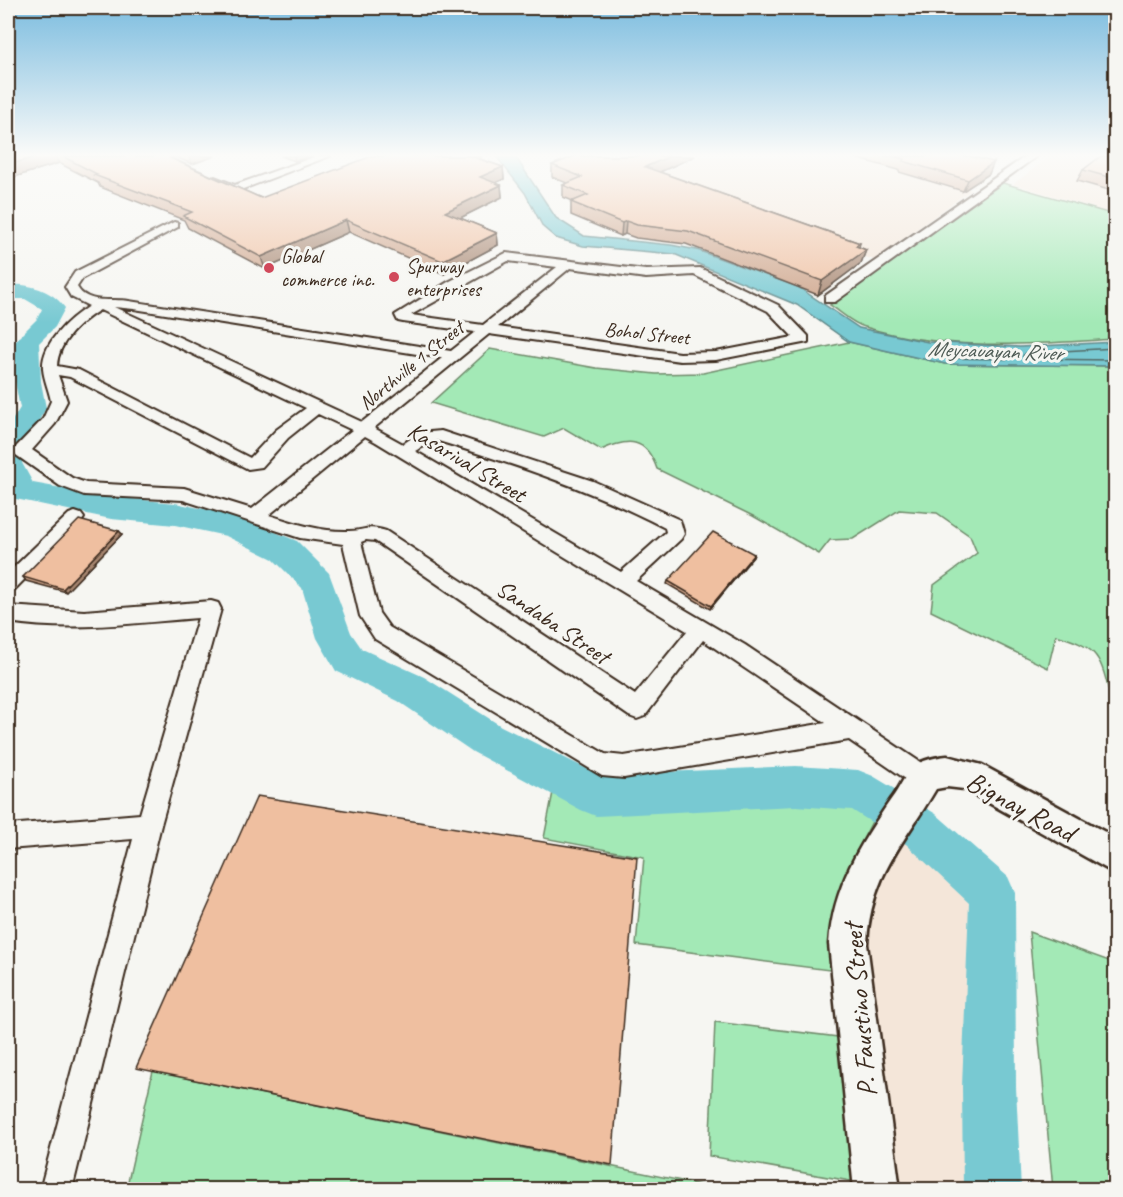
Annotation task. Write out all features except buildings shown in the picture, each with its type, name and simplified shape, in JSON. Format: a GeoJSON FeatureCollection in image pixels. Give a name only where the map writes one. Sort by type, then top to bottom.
{"type":"FeatureCollection","features":[{"type":"Feature","properties":{"kind":"main road","name":"Bignay Road"},"geometry":{"type":"LineString","coordinates":[[919,786],[934,772],[950,771],[971,776],[1116,857]]}},
{"type":"Feature","properties":{"kind":"main road","name":"P. Faustino Street"},"geometry":{"type":"LineString","coordinates":[[877,1190],[847,921],[864,870],[919,786]]}},
{"type":"Feature","properties":{"kind":"street"},"geometry":{"type":"LineString","coordinates":[[830,299],[953,212]]}},
{"type":"Feature","properties":{"kind":"street","name":"Kasarival Street"},"geometry":{"type":"LineString","coordinates":[[174,225],[101,261],[73,281],[71,286],[75,294],[98,307],[365,429],[403,451],[766,669],[853,729],[919,786]]}},
{"type":"Feature","properties":{"kind":"street","name":"Bohol Street"},"geometry":{"type":"LineString","coordinates":[[506,257],[568,264],[657,274],[696,271],[765,303],[803,337],[802,341],[695,358],[639,353],[406,321],[402,315],[506,257]]}},
{"type":"Feature","properties":{"kind":"street","name":"Northville 1 Street"},"geometry":{"type":"LineString","coordinates":[[253,518],[568,264]]}},
{"type":"Feature","properties":{"kind":"street"},"geometry":{"type":"LineString","coordinates":[[455,356],[124,304],[98,307],[82,318],[60,342],[50,360],[50,369],[59,401],[50,421],[22,452],[66,482],[84,489],[184,494],[213,501],[253,518],[300,531],[351,538],[370,616],[382,633],[602,765],[624,767],[853,729]]}},
{"type":"Feature","properties":{"kind":"street"},"geometry":{"type":"LineString","coordinates":[[50,369],[74,373],[248,464],[256,463],[282,434],[318,407]]}},
{"type":"Feature","properties":{"kind":"street"},"geometry":{"type":"LineString","coordinates":[[403,451],[425,436],[435,435],[586,483],[628,500],[674,525],[675,534],[622,582]]}},
{"type":"Feature","properties":{"kind":"street"},"geometry":{"type":"LineString","coordinates":[[8,584],[75,518]]}},
{"type":"Feature","properties":{"kind":"street","name":"Sandaba Street"},"geometry":{"type":"LineString","coordinates":[[351,538],[366,533],[380,536],[638,709],[700,629]]}},
{"type":"Feature","properties":{"kind":"street"},"geometry":{"type":"LineString","coordinates":[[8,614],[74,619],[211,609],[149,825],[56,1190]]}},
{"type":"Feature","properties":{"kind":"street"},"geometry":{"type":"LineString","coordinates":[[8,837],[149,825]]}},
{"type":"Feature","properties":{"kind":"shaded area"},"geometry":{"type":"Polygon","coordinates":[[[741,212],[941,212],[874,260],[741,212]]]}},
{"type":"Feature","properties":{"kind":"shaded area"},"geometry":{"type":"Polygon","coordinates":[[[908,833],[924,841],[976,888],[969,1114],[976,1189],[888,1189],[858,951],[872,880],[908,833]]]}},
{"type":"Feature","properties":{"kind":"green space"},"geometry":{"type":"Polygon","coordinates":[[[962,212],[1104,212],[1115,215],[1115,339],[1021,344],[926,340],[895,335],[861,325],[830,305],[962,212]]]}},
{"type":"Feature","properties":{"kind":"green space"},"geometry":{"type":"Polygon","coordinates":[[[849,342],[945,364],[1115,366],[1115,695],[1109,692],[1098,660],[1093,653],[1079,643],[1056,635],[1048,668],[931,611],[934,585],[977,553],[970,536],[937,513],[899,510],[853,539],[830,540],[819,554],[753,516],[657,469],[647,451],[635,443],[620,443],[601,450],[564,428],[544,437],[431,403],[490,349],[596,368],[656,374],[703,373],[849,342]]]}},
{"type":"Feature","properties":{"kind":"green space"},"geometry":{"type":"Polygon","coordinates":[[[555,782],[596,805],[796,794],[856,800],[876,814],[851,862],[839,898],[837,971],[636,945],[644,857],[544,838],[555,782]]]}},
{"type":"Feature","properties":{"kind":"green space"},"geometry":{"type":"Polygon","coordinates":[[[1029,932],[1109,961],[1115,959],[1115,1189],[1053,1189],[1029,932]]]}},
{"type":"Feature","properties":{"kind":"green space"},"geometry":{"type":"Polygon","coordinates":[[[715,1022],[838,1037],[856,1182],[709,1156],[715,1022]]]}},
{"type":"Feature","properties":{"kind":"green space"},"geometry":{"type":"Polygon","coordinates":[[[153,1071],[706,1186],[706,1189],[126,1190],[153,1071]]]}},
{"type":"Feature","properties":{"kind":"water","name":"Meycauayan River"},"geometry":{"type":"Polygon","coordinates":[[[535,212],[552,212],[556,218],[584,236],[697,250],[798,287],[859,328],[928,342],[1020,347],[1115,342],[1115,366],[945,364],[849,342],[797,305],[674,254],[583,246],[556,238],[543,227],[535,212]]]}},
{"type":"Feature","properties":{"kind":"waterway"},"geometry":{"type":"LineString","coordinates":[[8,292],[21,291],[33,294],[54,308],[47,322],[27,341],[28,382],[33,408],[17,434],[8,463]]}},
{"type":"Feature","properties":{"kind":"waterway"},"geometry":{"type":"LineString","coordinates":[[8,464],[22,491],[111,508],[175,514],[233,526],[285,550],[317,582],[335,638],[349,660],[411,689],[487,739],[596,796],[796,786],[858,790],[921,829],[992,893],[989,1087],[992,1190]]}},
{"type":"Feature","properties":{"kind":"place","name":"Global commerce inc."},"geometry":{"type":"Point","coordinates":[269,268]}},
{"type":"Feature","properties":{"kind":"place","name":"Spurway enterprises"},"geometry":{"type":"Point","coordinates":[394,277]}}]}
